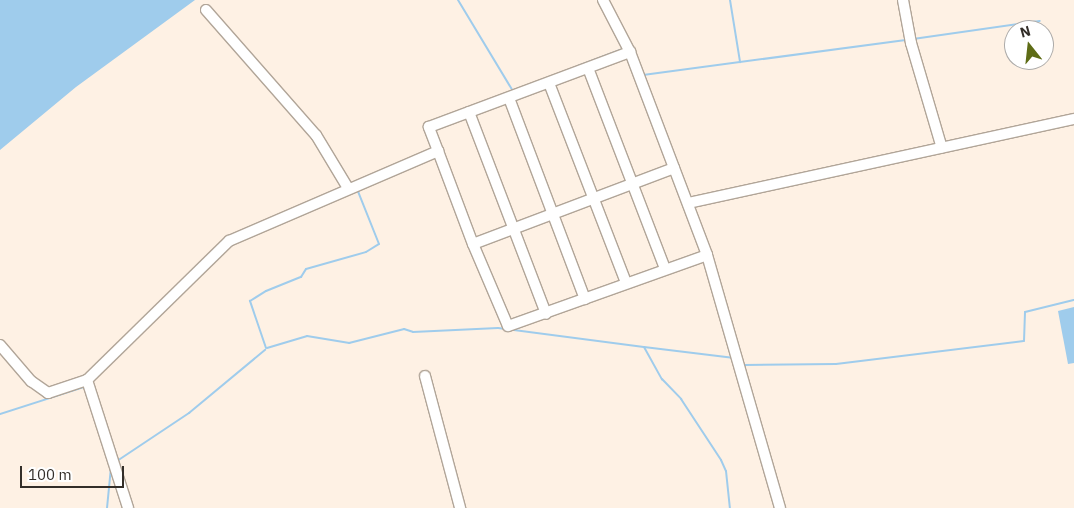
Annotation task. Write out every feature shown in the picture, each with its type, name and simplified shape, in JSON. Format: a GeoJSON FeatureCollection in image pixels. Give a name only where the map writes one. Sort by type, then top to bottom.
{"type":"FeatureCollection","features":[{"type":"Feature","properties":{"kind":"street"},"geometry":{"type":"LineString","coordinates":[[603,0],[630,52],[688,203],[706,255],[780,508]]}},
{"type":"Feature","properties":{"kind":"street"},"geometry":{"type":"LineString","coordinates":[[903,0],[912,43],[942,148]]}},
{"type":"Feature","properties":{"kind":"street"},"geometry":{"type":"LineString","coordinates":[[206,10],[316,136],[348,188]]}},
{"type":"Feature","properties":{"kind":"street"},"geometry":{"type":"LineString","coordinates":[[630,52],[429,127],[504,323],[514,326],[706,255]]}},
{"type":"Feature","properties":{"kind":"street"},"geometry":{"type":"LineString","coordinates":[[588,68],[665,269]]}},
{"type":"Feature","properties":{"kind":"street"},"geometry":{"type":"LineString","coordinates":[[549,83],[626,283]]}},
{"type":"Feature","properties":{"kind":"street"},"geometry":{"type":"LineString","coordinates":[[509,98],[585,299]]}},
{"type":"Feature","properties":{"kind":"street"},"geometry":{"type":"LineString","coordinates":[[469,112],[546,314]]}},
{"type":"Feature","properties":{"kind":"street"},"geometry":{"type":"LineString","coordinates":[[688,203],[1074,119]]}},
{"type":"Feature","properties":{"kind":"street"},"geometry":{"type":"LineString","coordinates":[[0,345],[31,381],[48,393],[87,380],[229,241],[348,188],[438,151]]}},
{"type":"Feature","properties":{"kind":"street"},"geometry":{"type":"LineString","coordinates":[[473,244],[674,168]]}},
{"type":"Feature","properties":{"kind":"street"},"geometry":{"type":"LineString","coordinates":[[425,376],[460,508]]}},
{"type":"Feature","properties":{"kind":"street"},"geometry":{"type":"LineString","coordinates":[[87,380],[128,508]]}},
{"type":"Feature","properties":{"kind":"water"},"geometry":{"type":"Polygon","coordinates":[[[0,0],[195,0],[76,87],[0,150],[0,0]]]}},
{"type":"Feature","properties":{"kind":"water"},"geometry":{"type":"Polygon","coordinates":[[[1074,307],[1074,363],[1068,364],[1058,311],[1074,307]]]}},
{"type":"Feature","properties":{"kind":"waterway"},"geometry":{"type":"LineString","coordinates":[[458,0],[513,91]]}},
{"type":"Feature","properties":{"kind":"waterway"},"geometry":{"type":"LineString","coordinates":[[730,0],[740,62]]}},
{"type":"Feature","properties":{"kind":"waterway"},"geometry":{"type":"LineString","coordinates":[[913,39],[1004,26]]}},
{"type":"Feature","properties":{"kind":"waterway"},"geometry":{"type":"LineString","coordinates":[[643,75],[906,40]]}},
{"type":"Feature","properties":{"kind":"waterway"},"geometry":{"type":"LineString","coordinates":[[578,66],[625,48]]}},
{"type":"Feature","properties":{"kind":"waterway"},"geometry":{"type":"LineString","coordinates":[[425,125],[432,150]]}},
{"type":"Feature","properties":{"kind":"waterway"},"geometry":{"type":"LineString","coordinates":[[266,348],[250,301],[266,291],[301,277],[306,269],[366,252],[379,244],[357,189]]}},
{"type":"Feature","properties":{"kind":"waterway"},"geometry":{"type":"LineString","coordinates":[[744,365],[836,364],[1024,341],[1025,312],[1074,300]]}},
{"type":"Feature","properties":{"kind":"waterway"},"geometry":{"type":"LineString","coordinates":[[267,348],[307,336],[349,343],[404,329],[413,332],[498,328],[644,347],[662,379],[681,399],[721,460],[726,471],[730,508]]}},
{"type":"Feature","properties":{"kind":"waterway"},"geometry":{"type":"LineString","coordinates":[[644,347],[734,358]]}},
{"type":"Feature","properties":{"kind":"waterway"},"geometry":{"type":"LineString","coordinates":[[117,461],[189,413],[265,350]]}},
{"type":"Feature","properties":{"kind":"waterway"},"geometry":{"type":"LineString","coordinates":[[0,414],[84,387]]}},
{"type":"Feature","properties":{"kind":"waterway"},"geometry":{"type":"LineString","coordinates":[[107,508],[111,467]]}}]}
